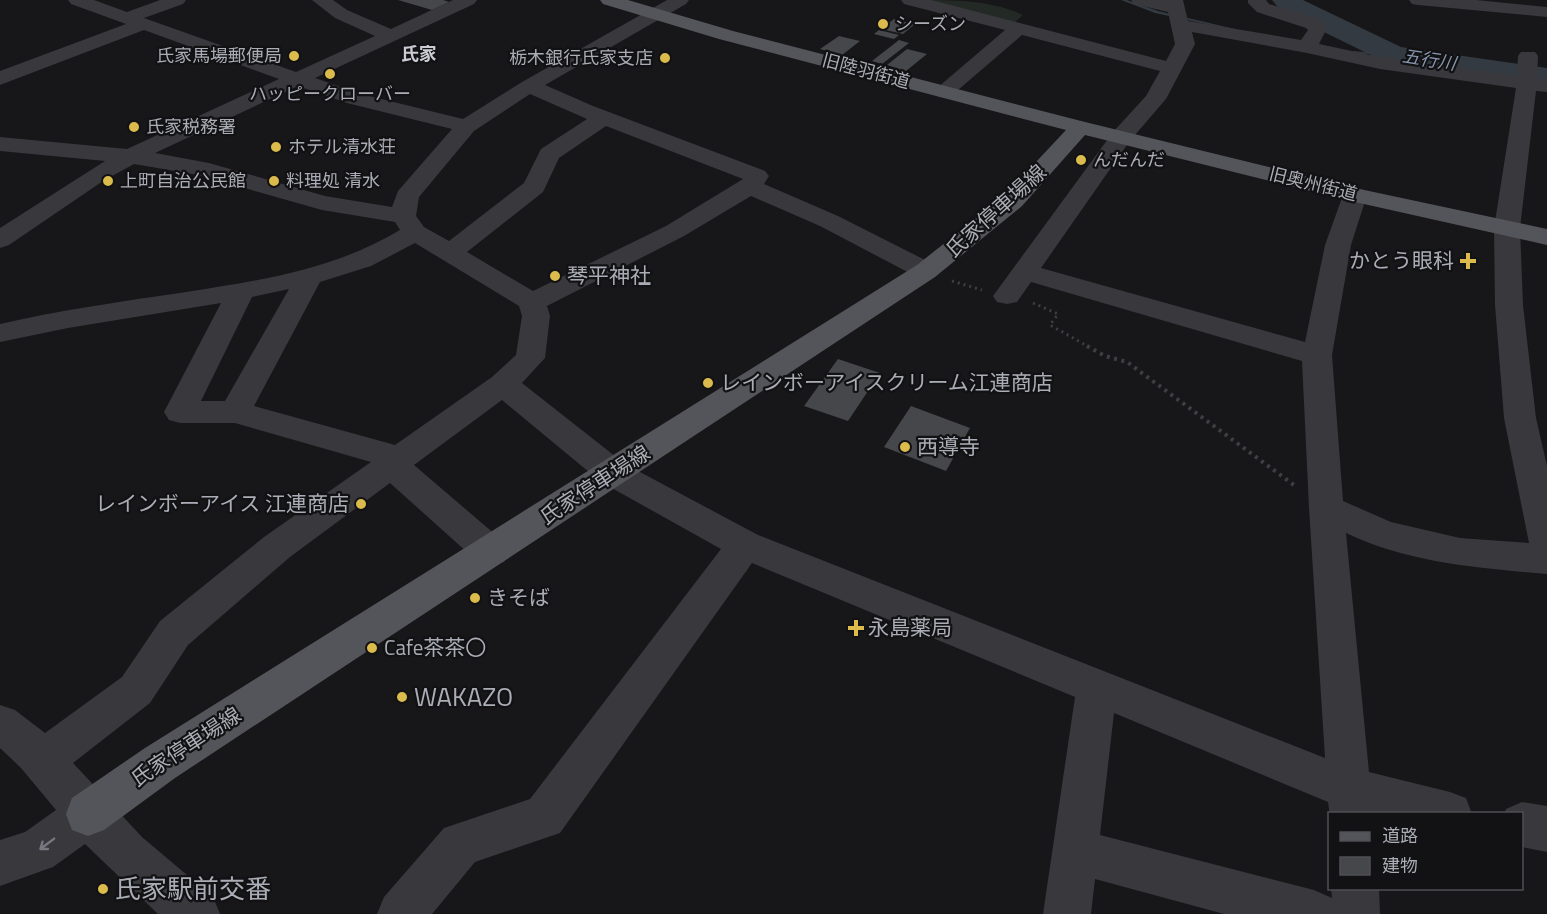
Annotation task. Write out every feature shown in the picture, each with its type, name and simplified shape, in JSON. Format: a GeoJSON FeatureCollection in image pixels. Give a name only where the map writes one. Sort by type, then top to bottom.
{"type":"FeatureCollection","features":[{"type":"Feature","properties":{"kind":"main road","name":"旧陸羽街道"},"geometry":{"type":"LineString","coordinates":[[609,0],[653,15],[1080,127]]}},
{"type":"Feature","properties":{"kind":"main road","name":"旧奥州街道"},"geometry":{"type":"LineString","coordinates":[[1080,127],[1355,195],[1547,237]]}},
{"type":"Feature","properties":{"kind":"main road","name":"氏家停車場線"},"geometry":{"type":"LineString","coordinates":[[87,814],[160,763],[926,271],[1014,201],[1080,127]]}},
{"type":"Feature","properties":{"kind":"street"},"geometry":{"type":"LineString","coordinates":[[77,0],[354,99],[466,126]]}},
{"type":"Feature","properties":{"kind":"street"},"geometry":{"type":"LineString","coordinates":[[0,79],[177,0]]}},
{"type":"Feature","properties":{"kind":"street"},"geometry":{"type":"LineString","coordinates":[[321,0],[341,14],[392,36]]}},
{"type":"Feature","properties":{"kind":"street"},"geometry":{"type":"LineString","coordinates":[[0,240],[95,176],[130,156],[468,0]]}},
{"type":"Feature","properties":{"kind":"street"},"geometry":{"type":"LineString","coordinates":[[0,333],[32,325],[242,291],[309,277],[353,265],[383,252],[409,224],[407,196],[466,126],[529,86],[680,0]]}},
{"type":"Feature","properties":{"kind":"street"},"geometry":{"type":"LineString","coordinates":[[910,0],[1172,68]]}},
{"type":"Feature","properties":{"kind":"street"},"geometry":{"type":"LineString","coordinates":[[1140,0],[1177,14],[1309,44],[1380,63],[1527,51]]}},
{"type":"Feature","properties":{"kind":"street"},"geometry":{"type":"LineString","coordinates":[[1257,0],[1263,8],[1314,24],[1317,30],[1309,44]]}},
{"type":"Feature","properties":{"kind":"street"},"geometry":{"type":"LineString","coordinates":[[1418,0],[1527,51]]}},
{"type":"Feature","properties":{"kind":"street"},"geometry":{"type":"LineString","coordinates":[[1547,12],[1527,51],[1508,228],[1509,305],[1520,418],[1547,543]]}},
{"type":"Feature","properties":{"kind":"street"},"geometry":{"type":"LineString","coordinates":[[1007,296],[1121,137],[1155,99],[1185,44],[1177,14]]}},
{"type":"Feature","properties":{"kind":"street"},"geometry":{"type":"LineString","coordinates":[[944,92],[1019,28]]}},
{"type":"Feature","properties":{"kind":"street"},"geometry":{"type":"LineString","coordinates":[[529,86],[604,118],[757,176],[750,187],[675,231],[532,302]]}},
{"type":"Feature","properties":{"kind":"street"},"geometry":{"type":"LineString","coordinates":[[450,253],[534,187],[549,154],[604,118]]}},
{"type":"Feature","properties":{"kind":"street"},"geometry":{"type":"LineString","coordinates":[[0,144],[130,156],[201,168],[322,203],[409,224],[450,253],[532,302],[536,316],[530,358],[503,384],[277,547],[174,633],[136,690],[43,760]]}},
{"type":"Feature","properties":{"kind":"street"},"geometry":{"type":"LineString","coordinates":[[750,187],[829,221],[926,271]]}},
{"type":"Feature","properties":{"kind":"street"},"geometry":{"type":"LineString","coordinates":[[1350,801],[1326,508],[1317,355],[1338,244],[1355,195]]}},
{"type":"Feature","properties":{"kind":"street"},"geometry":{"type":"LineString","coordinates":[[1026,272],[1317,355]]}},
{"type":"Feature","properties":{"kind":"street"},"geometry":{"type":"LineString","coordinates":[[235,412],[309,277]]}},
{"type":"Feature","properties":{"kind":"street"},"geometry":{"type":"LineString","coordinates":[[242,291],[180,412],[235,412],[396,462],[491,552]]}},
{"type":"Feature","properties":{"kind":"street"},"geometry":{"type":"LineString","coordinates":[[503,384],[613,473],[745,545],[1097,687],[1350,801],[1442,812]]}},
{"type":"Feature","properties":{"kind":"street"},"geometry":{"type":"LineString","coordinates":[[1326,508],[1384,536],[1460,552],[1547,559]]}},
{"type":"Feature","properties":{"kind":"street"},"geometry":{"type":"LineString","coordinates":[[401,914],[460,844],[544,817],[745,545]]}},
{"type":"Feature","properties":{"kind":"street"},"geometry":{"type":"LineString","coordinates":[[1067,914],[1097,687]]}},
{"type":"Feature","properties":{"kind":"street"},"geometry":{"type":"LineString","coordinates":[[0,724],[43,760],[87,814],[154,882],[196,914]]}},
{"type":"Feature","properties":{"kind":"street"},"geometry":{"type":"LineString","coordinates":[[0,863],[37,851],[87,814]]}},
{"type":"Feature","properties":{"kind":"street"},"geometry":{"type":"LineString","coordinates":[[1523,825],[1547,829]]}},
{"type":"Feature","properties":{"kind":"street"},"geometry":{"type":"LineString","coordinates":[[1075,851],[1314,914]]}},
{"type":"Feature","properties":{"kind":"street"},"geometry":{"type":"LineString","coordinates":[[1355,890],[1356,914]]}},
{"type":"Feature","properties":{"kind":"path"},"geometry":{"type":"LineString","coordinates":[[926,271],[967,286],[1030,302],[1058,314],[1050,325],[1105,356],[1127,362],[1326,508]]}},
{"type":"Feature","properties":{"kind":"shaded area"},"geometry":{"type":"Polygon","coordinates":[[[917,0],[985,4],[1023,15],[1012,25],[917,0]]]}},
{"type":"Feature","properties":{"kind":"building"},"geometry":{"type":"Polygon","coordinates":[[[398,0],[443,0],[449,2],[432,10],[398,0]]]}},
{"type":"Feature","properties":{"kind":"building"},"geometry":{"type":"Polygon","coordinates":[[[894,19],[915,24],[903,34],[881,29],[894,19]]]}},
{"type":"Feature","properties":{"kind":"building"},"geometry":{"type":"Polygon","coordinates":[[[879,30],[899,35],[894,39],[874,34],[879,30]]]}},
{"type":"Feature","properties":{"kind":"building"},"geometry":{"type":"Polygon","coordinates":[[[839,36],[860,41],[842,55],[820,49],[839,36]]]}},
{"type":"Feature","properties":{"kind":"building"},"geometry":{"type":"Polygon","coordinates":[[[899,40],[909,43],[882,64],[872,61],[899,40]]]}},
{"type":"Feature","properties":{"kind":"building"},"geometry":{"type":"Polygon","coordinates":[[[907,49],[927,54],[906,71],[887,65],[907,49]]]}},
{"type":"Feature","properties":{"kind":"building"},"geometry":{"type":"Polygon","coordinates":[[[838,359],[880,373],[848,421],[804,406],[838,359]]]}},
{"type":"Feature","properties":{"kind":"building"},"geometry":{"type":"Polygon","coordinates":[[[911,406],[970,428],[946,471],[884,447],[911,406]]]}},
{"type":"Feature","properties":{"kind":"waterway"},"geometry":{"type":"LineString","coordinates":[[1123,0],[1157,12],[1233,29]]}},
{"type":"Feature","properties":{"kind":"waterway","name":"五行川"},"geometry":{"type":"LineString","coordinates":[[1286,0],[1291,5],[1394,55],[1547,78]]}},
{"type":"Feature","properties":{"kind":"waterway"},"geometry":{"type":"LineString","coordinates":[[1354,52],[1394,55]]}},
{"type":"Feature","properties":{"kind":"place","name":"シーズン"},"geometry":{"type":"Point","coordinates":[883,24]}},
{"type":"Feature","properties":{"kind":"place","name":"氏家馬場郵便局"},"geometry":{"type":"Point","coordinates":[294,56]}},
{"type":"Feature","properties":{"kind":"place","name":"栃木銀行氏家支店"},"geometry":{"type":"Point","coordinates":[665,58]}},
{"type":"Feature","properties":{"kind":"place","name":"ハッピークローバー"},"geometry":{"type":"Point","coordinates":[330,74]}},
{"type":"Feature","properties":{"kind":"place","name":"氏家税務署"},"geometry":{"type":"Point","coordinates":[134,127]}},
{"type":"Feature","properties":{"kind":"place","name":"ホテル清水荘"},"geometry":{"type":"Point","coordinates":[276,147]}},
{"type":"Feature","properties":{"kind":"place","name":"んだんだ"},"geometry":{"type":"Point","coordinates":[1081,160]}},
{"type":"Feature","properties":{"kind":"place","name":"上町自治公民館"},"geometry":{"type":"Point","coordinates":[108,181]}},
{"type":"Feature","properties":{"kind":"place","name":"料理処 清水"},"geometry":{"type":"Point","coordinates":[274,181]}},
{"type":"Feature","properties":{"kind":"place","name":"かとう眼科"},"geometry":{"type":"Point","coordinates":[1468,261]}},
{"type":"Feature","properties":{"kind":"place","name":"琴平神社"},"geometry":{"type":"Point","coordinates":[555,276]}},
{"type":"Feature","properties":{"kind":"place","name":"レインボーアイスクリーム江連商店"},"geometry":{"type":"Point","coordinates":[708,383]}},
{"type":"Feature","properties":{"kind":"place","name":"西導寺"},"geometry":{"type":"Point","coordinates":[905,447]}},
{"type":"Feature","properties":{"kind":"place","name":"レインボーアイス 江連商店"},"geometry":{"type":"Point","coordinates":[361,504]}},
{"type":"Feature","properties":{"kind":"place","name":"きそば"},"geometry":{"type":"Point","coordinates":[475,598]}},
{"type":"Feature","properties":{"kind":"place","name":"永島薬局"},"geometry":{"type":"Point","coordinates":[856,628]}},
{"type":"Feature","properties":{"kind":"place","name":"Cafe茶茶〇"},"geometry":{"type":"Point","coordinates":[372,648]}},
{"type":"Feature","properties":{"kind":"place","name":"WAKAZO"},"geometry":{"type":"Point","coordinates":[402,697]}},
{"type":"Feature","properties":{"kind":"place","name":"氏家駅前交番"},"geometry":{"type":"Point","coordinates":[103,889]}},
{"type":"Feature","properties":{"kind":"district","name":"氏家"},"geometry":{"type":"Point","coordinates":[419,54]}}]}
